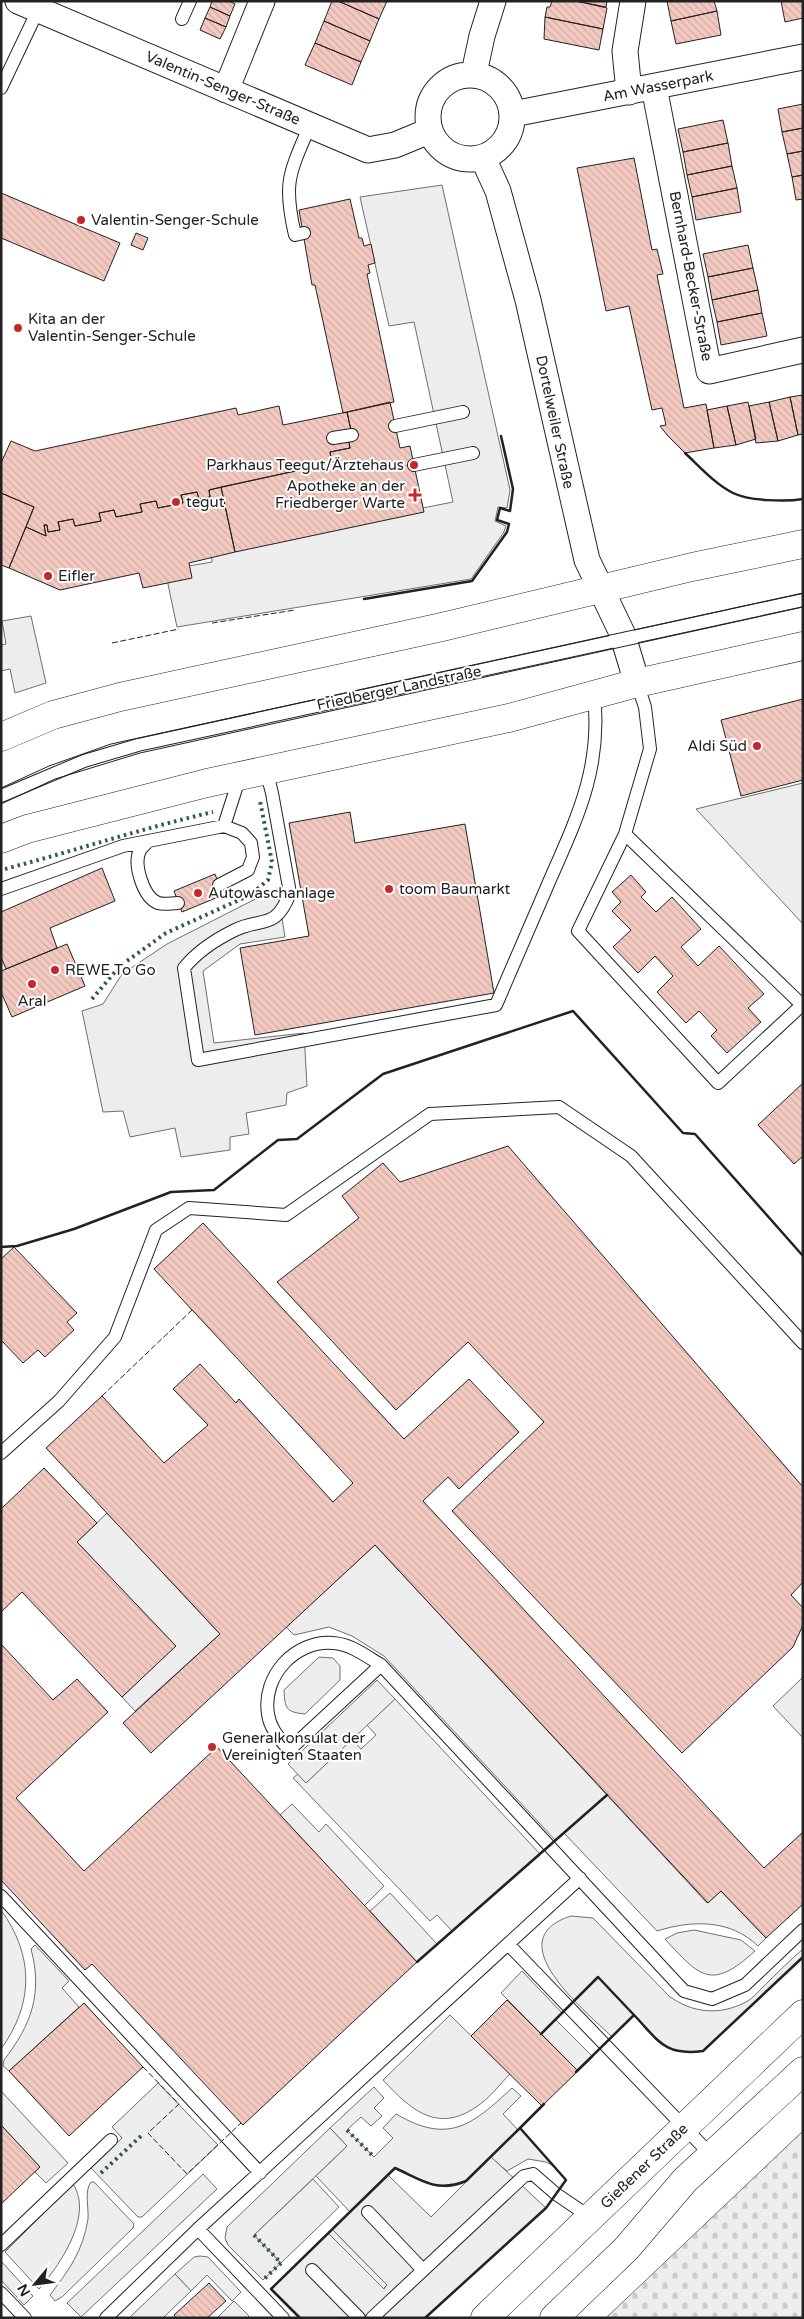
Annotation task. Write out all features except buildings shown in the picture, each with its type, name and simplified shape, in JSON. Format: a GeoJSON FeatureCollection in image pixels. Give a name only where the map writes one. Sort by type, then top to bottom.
{"type":"FeatureCollection","features":[{"type":"Feature","properties":{"kind":"main road"},"geometry":{"type":"LineString","coordinates":[[1,737],[53,715],[120,697],[442,627],[803,544]]}},
{"type":"Feature","properties":{"kind":"main road"},"geometry":{"type":"LineString","coordinates":[[1,839],[37,827],[253,773],[509,718],[637,683],[803,646]]}},
{"type":"Feature","properties":{"kind":"main road","name":"Gießener Straße"},"geometry":{"type":"LineString","coordinates":[[485,2318],[803,2014]]}},
{"type":"Feature","properties":{"kind":"main road"},"geometry":{"type":"LineString","coordinates":[[554,2318],[626,2249],[685,2180],[803,2071]]}},
{"type":"Feature","properties":{"kind":"street"},"geometry":{"type":"LineString","coordinates":[[226,90],[262,1]]}},
{"type":"Feature","properties":{"kind":"street"},"geometry":{"type":"LineString","coordinates":[[474,74],[493,1]]}},
{"type":"Feature","properties":{"kind":"street"},"geometry":{"type":"LineString","coordinates":[[629,92],[625,51],[634,1]]}},
{"type":"Feature","properties":{"kind":"street","name":"Valentin-Senger-Straße"},"geometry":{"type":"LineString","coordinates":[[28,5],[368,150],[395,145],[430,131]]}},
{"type":"Feature","properties":{"kind":"street","name":"Am Wasserpark"},"geometry":{"type":"LineString","coordinates":[[513,114],[803,58]]}},
{"type":"Feature","properties":{"kind":"street"},"geometry":{"type":"LineString","coordinates":[[474,74],[496,82],[507,97],[513,114],[513,122],[502,146],[483,158],[463,160],[439,146],[430,131],[428,108],[435,91],[453,77],[474,74]]}},
{"type":"Feature","properties":{"kind":"street","name":"Bernhard-Becker-Straße"},"geometry":{"type":"LineString","coordinates":[[654,87],[710,371],[803,350]]}},
{"type":"Feature","properties":{"kind":"street","name":"Dortelweiler Straße"},"geometry":{"type":"LineString","coordinates":[[483,158],[498,191],[528,300],[585,552],[625,639],[637,683]]}},
{"type":"Feature","properties":{"kind":"lane"},"geometry":{"type":"LineString","coordinates":[[182,19],[190,1]]}},
{"type":"Feature","properties":{"kind":"lane"},"geometry":{"type":"LineString","coordinates":[[1,88],[28,5]]}},
{"type":"Feature","properties":{"kind":"lane"},"geometry":{"type":"LineString","coordinates":[[304,234],[295,236],[289,208],[288,182],[292,166],[310,125]]}},
{"type":"Feature","properties":{"kind":"lane"},"geometry":{"type":"LineString","coordinates":[[395,426],[463,412]]}},
{"type":"Feature","properties":{"kind":"lane"},"geometry":{"type":"LineString","coordinates":[[333,438],[352,435]]}},
{"type":"Feature","properties":{"kind":"lane"},"geometry":{"type":"LineString","coordinates":[[414,465],[473,453]]}},
{"type":"Feature","properties":{"kind":"lane","name":"Friedberger Landstraße"},"geometry":{"type":"LineString","coordinates":[[1,796],[60,770],[138,745],[803,600]]}},
{"type":"Feature","properties":{"kind":"lane"},"geometry":{"type":"LineString","coordinates":[[624,834],[802,1005],[718,1083],[578,931],[624,834],[650,749],[644,707],[637,683]]}},
{"type":"Feature","properties":{"kind":"lane"},"geometry":{"type":"LineString","coordinates":[[224,826],[253,773],[272,793],[290,893],[285,906],[271,921],[234,930],[193,956],[184,968],[198,1060],[496,1005],[582,805],[593,767],[597,718],[594,696]]}},
{"type":"Feature","properties":{"kind":"lane"},"geometry":{"type":"LineString","coordinates":[[1,889],[123,846],[224,826],[247,838],[251,843],[253,857],[248,870],[219,885]]}},
{"type":"Feature","properties":{"kind":"lane"},"geometry":{"type":"LineString","coordinates":[[148,841],[140,850],[138,865],[142,883],[150,897],[159,903],[178,903]]}},
{"type":"Feature","properties":{"kind":"lane"},"geometry":{"type":"LineString","coordinates":[[1,1453],[59,1400],[115,1337],[156,1230],[190,1208],[286,1215],[430,1114],[559,1107],[631,1156],[803,1343]]}},
{"type":"Feature","properties":{"kind":"lane"},"geometry":{"type":"LineString","coordinates":[[381,1665],[289,1750],[272,1729],[267,1701],[277,1670],[299,1650],[313,1644],[334,1642],[354,1648],[381,1665],[684,1991],[712,2000],[745,1985],[803,1930]]}},
{"type":"Feature","properties":{"kind":"lane"},"geometry":{"type":"LineString","coordinates":[[106,2318],[198,2229],[580,1878]]}},
{"type":"Feature","properties":{"kind":"lane"},"geometry":{"type":"LineString","coordinates":[[1,1896],[260,2173]]}},
{"type":"Feature","properties":{"kind":"lane"},"geometry":{"type":"LineString","coordinates":[[508,1944],[712,2156]]}},
{"type":"Feature","properties":{"kind":"lane"},"geometry":{"type":"LineString","coordinates":[[1,2245],[111,2140]]}},
{"type":"Feature","properties":{"kind":"lane"},"geometry":{"type":"LineString","coordinates":[[372,2318],[524,2176],[533,2174],[556,2194],[590,2217]]}},
{"type":"Feature","properties":{"kind":"lane"},"geometry":{"type":"LineString","coordinates":[[368,2212],[424,2270]]}},
{"type":"Feature","properties":{"kind":"lane"},"geometry":{"type":"LineString","coordinates":[[198,2229],[283,2318]]}},
{"type":"Feature","properties":{"kind":"lane"},"geometry":{"type":"LineString","coordinates":[[312,2270],[358,2318]]}},
{"type":"Feature","properties":{"kind":"lane"},"geometry":{"type":"LineString","coordinates":[[1,2293],[25,2318]]}},
{"type":"Feature","properties":{"kind":"green space"},"geometry":{"type":"Polygon","coordinates":[[[107,1513],[220,1634],[135,1711],[122,1697],[175,1646],[77,1542],[107,1513]]]}},
{"type":"Feature","properties":{"kind":"green space"},"geometry":{"type":"Polygon","coordinates":[[[375,1545],[707,1903],[721,1891],[766,1938],[758,1946],[747,1937],[735,1931],[723,1926],[710,1924],[684,1925],[657,1931],[564,1833],[555,1840],[384,1656],[352,1636],[329,1627],[294,1635],[286,1627],[375,1545]]]}},
{"type":"Feature","properties":{"kind":"green space"},"geometry":{"type":"Polygon","coordinates":[[[319,1657],[333,1658],[340,1666],[340,1680],[305,1714],[290,1711],[286,1705],[284,1690],[319,1657]]]}},
{"type":"Feature","properties":{"kind":"green space"},"geometry":{"type":"Polygon","coordinates":[[[395,1699],[540,1854],[452,1931],[437,1915],[430,1921],[293,1778],[298,1774],[306,1783],[352,1739],[361,1749],[376,1735],[367,1725],[395,1699]]]}},
{"type":"Feature","properties":{"kind":"green space"},"geometry":{"type":"Polygon","coordinates":[[[292,1804],[319,1832],[326,1824],[384,1886],[364,1906],[280,1815],[292,1804]]]}},
{"type":"Feature","properties":{"kind":"green space"},"geometry":{"type":"Polygon","coordinates":[[[390,1893],[437,1944],[417,1962],[370,1911],[390,1893]]]}},
{"type":"Feature","properties":{"kind":"green space"},"geometry":{"type":"Polygon","coordinates":[[[1,1910],[12,1927],[20,1945],[26,1980],[20,2014],[12,2032],[1,2049],[1,1910]]]}},
{"type":"Feature","properties":{"kind":"green space"},"geometry":{"type":"Polygon","coordinates":[[[571,1916],[593,1918],[669,1996],[687,2006],[706,2011],[726,2009],[746,2002],[803,1949],[803,1957],[703,2051],[679,2051],[670,2048],[656,2039],[634,2015],[612,2037],[568,1994],[554,1976],[544,1958],[542,1942],[550,1927],[571,1916]]]}},
{"type":"Feature","properties":{"kind":"green space"},"geometry":{"type":"Polygon","coordinates":[[[694,1930],[741,1940],[755,1951],[740,1964],[727,1971],[716,1975],[707,1974],[697,1970],[688,1963],[665,1939],[677,1933],[694,1930]]]}},
{"type":"Feature","properties":{"kind":"green space"},"geometry":{"type":"Polygon","coordinates":[[[35,1945],[69,1981],[62,1988],[79,2007],[9,2071],[3,2066],[4,2060],[28,2021],[35,1995],[36,1980],[31,1949],[35,1945]]]}},
{"type":"Feature","properties":{"kind":"green space"},"geometry":{"type":"Polygon","coordinates":[[[522,1971],[562,2013],[556,2020],[593,2057],[578,2071],[501,1993],[522,1971]]]}},
{"type":"Feature","properties":{"kind":"green space"},"geometry":{"type":"Polygon","coordinates":[[[450,2015],[510,2074],[481,2104],[462,2115],[437,2118],[414,2108],[383,2080],[450,2015]]]}},
{"type":"Feature","properties":{"kind":"green space"},"geometry":{"type":"Polygon","coordinates":[[[158,2083],[218,2145],[142,2217],[138,2217],[91,2168],[122,2138],[112,2127],[158,2083]]]}},
{"type":"Feature","properties":{"kind":"green space"},"geometry":{"type":"Polygon","coordinates":[[[374,2087],[384,2098],[374,2108],[382,2116],[371,2126],[361,2117],[347,2130],[374,2157],[393,2138],[383,2128],[396,2114],[431,2128],[445,2129],[459,2126],[472,2121],[512,2088],[521,2096],[503,2114],[518,2130],[520,2128],[554,2166],[546,2162],[528,2159],[507,2171],[490,2157],[465,2182],[447,2187],[429,2184],[395,2168],[350,2212],[316,2176],[347,2146],[330,2128],[374,2087]]]}},
{"type":"Feature","properties":{"kind":"green space"},"geometry":{"type":"Polygon","coordinates":[[[1,2091],[68,2163],[46,2183],[35,2172],[40,2167],[1,2125],[1,2091]]]}},
{"type":"Feature","properties":{"kind":"green space"},"geometry":{"type":"Polygon","coordinates":[[[803,2131],[803,2318],[606,2318],[803,2131]]]}},
{"type":"Feature","properties":{"kind":"green space"},"geometry":{"type":"Polygon","coordinates":[[[313,2179],[339,2207],[281,2263],[254,2235],[313,2179]]]}},
{"type":"Feature","properties":{"kind":"green space"},"geometry":{"type":"Polygon","coordinates":[[[91,2182],[94,2182],[134,2224],[133,2228],[62,2297],[55,2301],[50,2295],[69,2268],[83,2241],[88,2219],[87,2195],[91,2182]]]}},
{"type":"Feature","properties":{"kind":"green space"},"geometry":{"type":"Polygon","coordinates":[[[73,2184],[78,2197],[77,2225],[64,2254],[39,2289],[5,2252],[73,2184]]]}},
{"type":"Feature","properties":{"kind":"green space"},"geometry":{"type":"Polygon","coordinates":[[[332,2229],[387,2285],[383,2289],[328,2233],[332,2229]]]}},
{"type":"Feature","properties":{"kind":"green space"},"geometry":{"type":"Polygon","coordinates":[[[194,2257],[208,2257],[241,2292],[232,2301],[207,2275],[191,2291],[175,2274],[194,2257]]]}},
{"type":"Feature","properties":{"kind":"green space"},"geometry":{"type":"Polygon","coordinates":[[[1,2261],[33,2296],[24,2305],[1,2280],[1,2261]]]}},
{"type":"Feature","properties":{"kind":"green space"},"geometry":{"type":"Polygon","coordinates":[[[234,2301],[249,2316],[247,2318],[217,2318],[234,2301]]]}},
{"type":"Feature","properties":{"kind":"shaded area"},"geometry":{"type":"Polygon","coordinates":[[[442,185],[510,490],[507,508],[498,507],[495,521],[506,526],[504,532],[471,579],[177,627],[165,570],[212,562],[211,550],[453,502],[414,322],[389,326],[360,197],[442,185]]]}},
{"type":"Feature","properties":{"kind":"shaded area"},"geometry":{"type":"Polygon","coordinates":[[[31,616],[46,683],[15,693],[10,669],[1,671],[1,645],[6,644],[2,621],[31,616]]]}},
{"type":"Feature","properties":{"kind":"shaded area"},"geometry":{"type":"Polygon","coordinates":[[[803,783],[803,924],[696,809],[803,783]]]}},
{"type":"Feature","properties":{"kind":"shaded area"},"geometry":{"type":"Polygon","coordinates":[[[277,888],[285,937],[240,944],[203,971],[214,1043],[304,1033],[307,1086],[287,1093],[286,1105],[246,1113],[249,1134],[230,1137],[230,1150],[181,1157],[175,1128],[130,1137],[123,1111],[103,1112],[82,1011],[103,1004],[122,974],[167,944],[277,888]]]}},
{"type":"Feature","properties":{"kind":"shaded area"},"geometry":{"type":"Polygon","coordinates":[[[803,1678],[803,1738],[773,1706],[803,1678]]]}},
{"type":"Feature","properties":{"kind":"shaded area"},"geometry":{"type":"Polygon","coordinates":[[[377,1680],[395,1699],[306,1783],[288,1764],[377,1680]]]}},
{"type":"Feature","properties":{"kind":"shaded area"},"geometry":{"type":"Polygon","coordinates":[[[330,2128],[347,2146],[254,2235],[281,2263],[263,2280],[228,2245],[225,2238],[227,2227],[330,2128]]]}},
{"type":"Feature","properties":{"kind":"shaded area"},"geometry":{"type":"Polygon","coordinates":[[[491,2157],[546,2208],[425,2318],[300,2318],[271,2289],[328,2233],[384,2289],[387,2285],[332,2229],[388,2175],[431,2217],[491,2157]]]}},
{"type":"Feature","properties":{"kind":"shaded area"},"geometry":{"type":"Polygon","coordinates":[[[203,2174],[217,2189],[81,2317],[67,2303],[203,2174]]]}},
{"type":"Feature","properties":{"kind":"shaded area"},"geometry":{"type":"Polygon","coordinates":[[[175,2274],[191,2291],[163,2318],[129,2318],[175,2274]]]}},
{"type":"Feature","properties":{"kind":"tram line"},"geometry":{"type":"LineString","coordinates":[[1,788],[49,766],[111,744],[803,593]]}},
{"type":"Feature","properties":{"kind":"tram line"},"geometry":{"type":"LineString","coordinates":[[1,804],[55,779],[140,753],[803,607]]}},
{"type":"Feature","properties":{"kind":"hedge"},"geometry":{"type":"LineString","coordinates":[[92,999],[120,966],[166,933],[250,895],[268,880],[272,862],[260,801]]}},
{"type":"Feature","properties":{"kind":"hedge"},"geometry":{"type":"LineString","coordinates":[[5,869],[213,812]]}},
{"type":"Feature","properties":{"kind":"hedge"},"geometry":{"type":"LineString","coordinates":[[347,2130],[374,2157]]}},
{"type":"Feature","properties":{"kind":"hedge"},"geometry":{"type":"LineString","coordinates":[[101,2173],[141,2136]]}},
{"type":"Feature","properties":{"kind":"hedge"},"geometry":{"type":"LineString","coordinates":[[254,2235],[281,2263],[263,2280]]}},
{"type":"Feature","properties":{"kind":"fence"},"geometry":{"type":"LineString","coordinates":[[212,623],[295,610]]}},
{"type":"Feature","properties":{"kind":"fence"},"geometry":{"type":"LineString","coordinates":[[112,643],[179,629]]}},
{"type":"Feature","properties":{"kind":"fence"},"geometry":{"type":"LineString","coordinates":[[102,1396],[192,1310]]}},
{"type":"Feature","properties":{"kind":"fence"},"geometry":{"type":"LineString","coordinates":[[143,2067],[179,2104],[148,2133],[187,2174],[241,2123]]}},
{"type":"Feature","properties":{"kind":"wall"},"geometry":{"type":"LineString","coordinates":[[364,599],[472,581],[507,532],[509,524],[497,520],[500,508],[510,511],[513,489],[501,436]]}},
{"type":"Feature","properties":{"kind":"wall"},"geometry":{"type":"LineString","coordinates":[[685,453],[714,480],[740,496],[768,500],[803,499]]}},
{"type":"Feature","properties":{"kind":"wall"},"geometry":{"type":"LineString","coordinates":[[1,1247],[17,1246],[74,1229],[171,1192],[214,1190],[278,1140],[297,1139],[383,1074],[573,1011],[683,1133],[695,1134],[803,1256]]}},
{"type":"Feature","properties":{"kind":"wall"},"geometry":{"type":"LineString","coordinates":[[417,1962],[607,1795]]}},
{"type":"Feature","properties":{"kind":"wall"},"geometry":{"type":"LineString","coordinates":[[576,2072],[634,2015],[663,2045],[679,2051],[703,2051],[803,1957]]}},
{"type":"Feature","properties":{"kind":"wall"},"geometry":{"type":"LineString","coordinates":[[541,2034],[598,1977],[634,2015]]}},
{"type":"Feature","properties":{"kind":"wall"},"geometry":{"type":"LineString","coordinates":[[425,2318],[546,2208],[566,2180],[520,2128],[544,2104]]}},
{"type":"Feature","properties":{"kind":"wall"},"geometry":{"type":"LineString","coordinates":[[300,2318],[271,2289],[395,2168],[429,2184],[446,2186],[466,2181],[520,2128]]}},
{"type":"Feature","properties":{"kind":"place","name":"Valentin-Senger-Schule"},"geometry":{"type":"Point","coordinates":[81,220]}},
{"type":"Feature","properties":{"kind":"place","name":"Kita an der Valentin-Senger-Schule"},"geometry":{"type":"Point","coordinates":[18,328]}},
{"type":"Feature","properties":{"kind":"place","name":"Parkhaus Teegut/Ärztehaus"},"geometry":{"type":"Point","coordinates":[414,465]}},
{"type":"Feature","properties":{"kind":"place","name":"Apotheke an der Friedberger Warte"},"geometry":{"type":"Point","coordinates":[415,495]}},
{"type":"Feature","properties":{"kind":"place","name":"tegut"},"geometry":{"type":"Point","coordinates":[176,502]}},
{"type":"Feature","properties":{"kind":"place","name":"Eifler"},"geometry":{"type":"Point","coordinates":[48,576]}},
{"type":"Feature","properties":{"kind":"place","name":"Aldi Süd"},"geometry":{"type":"Point","coordinates":[757,746]}},
{"type":"Feature","properties":{"kind":"place","name":"toom Baumarkt"},"geometry":{"type":"Point","coordinates":[389,889]}},
{"type":"Feature","properties":{"kind":"place","name":"Autowaschanlage"},"geometry":{"type":"Point","coordinates":[198,893]}},
{"type":"Feature","properties":{"kind":"place","name":"REWE To Go"},"geometry":{"type":"Point","coordinates":[55,970]}},
{"type":"Feature","properties":{"kind":"place","name":"Aral"},"geometry":{"type":"Point","coordinates":[32,984]}},
{"type":"Feature","properties":{"kind":"place","name":"Generalkonsulat der Vereinigten Staaten"},"geometry":{"type":"Point","coordinates":[212,1747]}}]}
